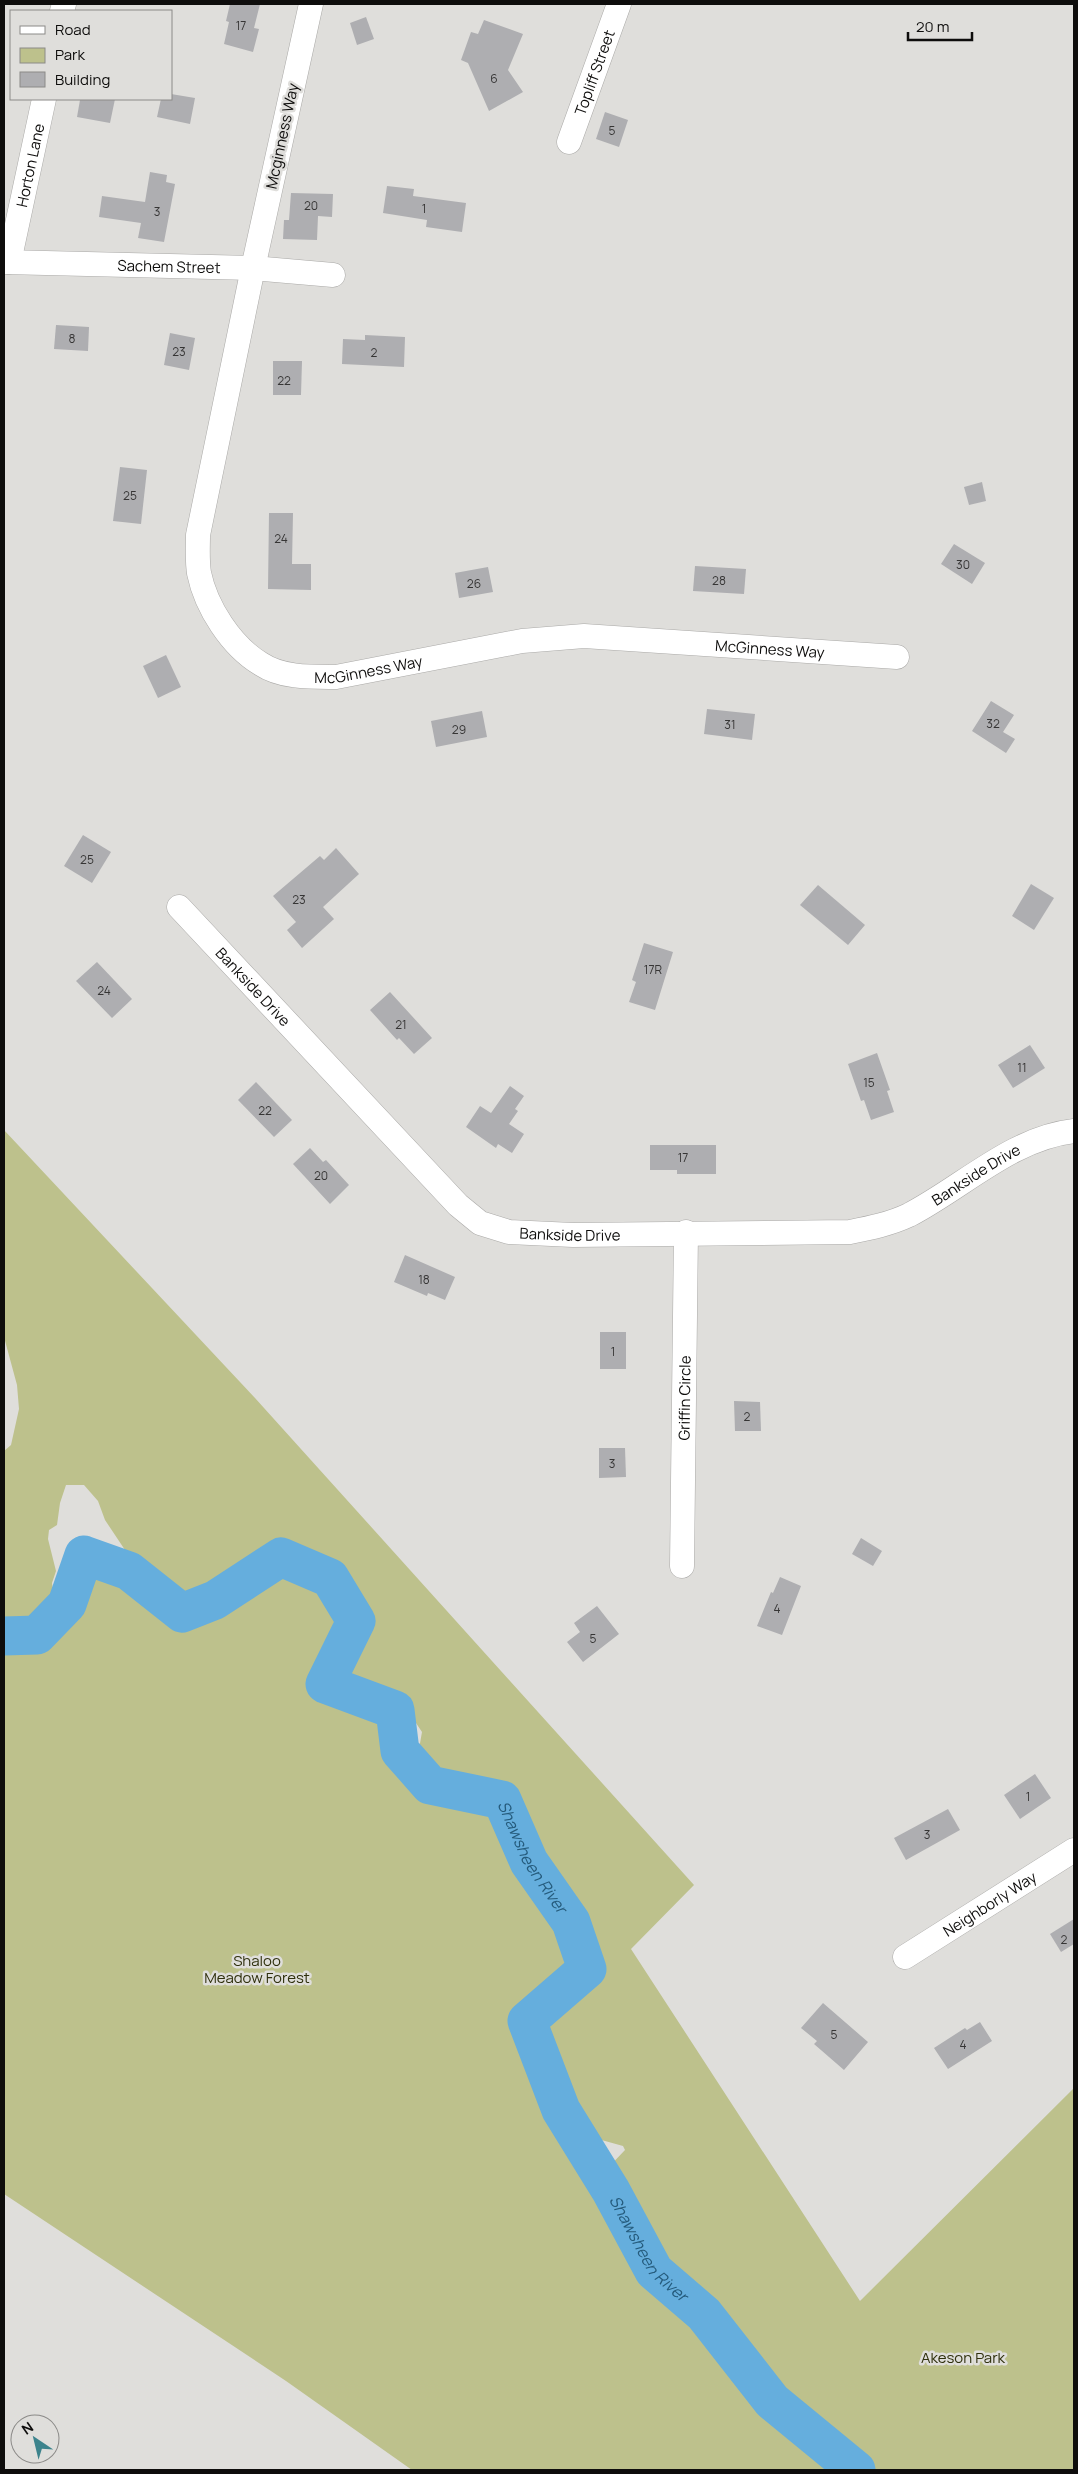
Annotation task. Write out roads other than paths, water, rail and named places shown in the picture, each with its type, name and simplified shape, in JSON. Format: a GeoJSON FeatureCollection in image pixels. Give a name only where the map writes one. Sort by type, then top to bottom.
{"type":"FeatureCollection","features":[{"type":"Feature","properties":{"kind":"street","name":"Mcginness Way"},"geometry":{"type":"LineString","coordinates":[[253,268],[311,4]]}},
{"type":"Feature","properties":{"kind":"street","name":"Topliff Street"},"geometry":{"type":"LineString","coordinates":[[569,142],[619,4]]}},
{"type":"Feature","properties":{"kind":"street","name":"Horton Lane"},"geometry":{"type":"LineString","coordinates":[[6,262],[44,100]]}},
{"type":"Feature","properties":{"kind":"street","name":"Sachem Street"},"geometry":{"type":"LineString","coordinates":[[6,262],[253,268],[333,275]]}},
{"type":"Feature","properties":{"kind":"street","name":"McGinness Way"},"geometry":{"type":"LineString","coordinates":[[253,268],[198,534],[197,556],[205,594],[214,611],[245,652],[261,665],[280,672],[309,678],[336,677],[522,641],[584,636],[897,657]]}},
{"type":"Feature","properties":{"kind":"street","name":"Bankside Drive"},"geometry":{"type":"LineString","coordinates":[[179,907],[458,1205],[480,1224],[509,1232],[573,1235],[686,1232],[850,1232],[877,1227],[908,1215],[1023,1146],[1054,1133],[1074,1131]]}},
{"type":"Feature","properties":{"kind":"street","name":"Griffin Circle"},"geometry":{"type":"LineString","coordinates":[[682,1566],[686,1232]]}},
{"type":"Feature","properties":{"kind":"street","name":"Neighborly Way"},"geometry":{"type":"LineString","coordinates":[[905,1957],[1074,1850]]}},
{"type":"Feature","properties":{"kind":"waterway","name":"Shawsheen River"},"geometry":{"type":"LineString","coordinates":[[4,1636],[37,1635],[67,1604],[84,1555],[129,1571],[182,1613],[215,1600],[281,1557],[330,1578],[356,1621],[325,1684],[395,1710],[400,1751],[430,1785],[502,1800],[529,1862],[571,1922],[587,1969],[527,2021],[561,2110],[611,2191],[654,2271],[704,2314],[772,2401],[856,2470]]}},
{"type":"Feature","properties":{"kind":"park label","name":"Shaloo Meadow Forest"},"geometry":{"type":"Point","coordinates":[257,1968]}},
{"type":"Feature","properties":{"kind":"park label","name":"Akeson Park"},"geometry":{"type":"Point","coordinates":[963,2357]}}]}
